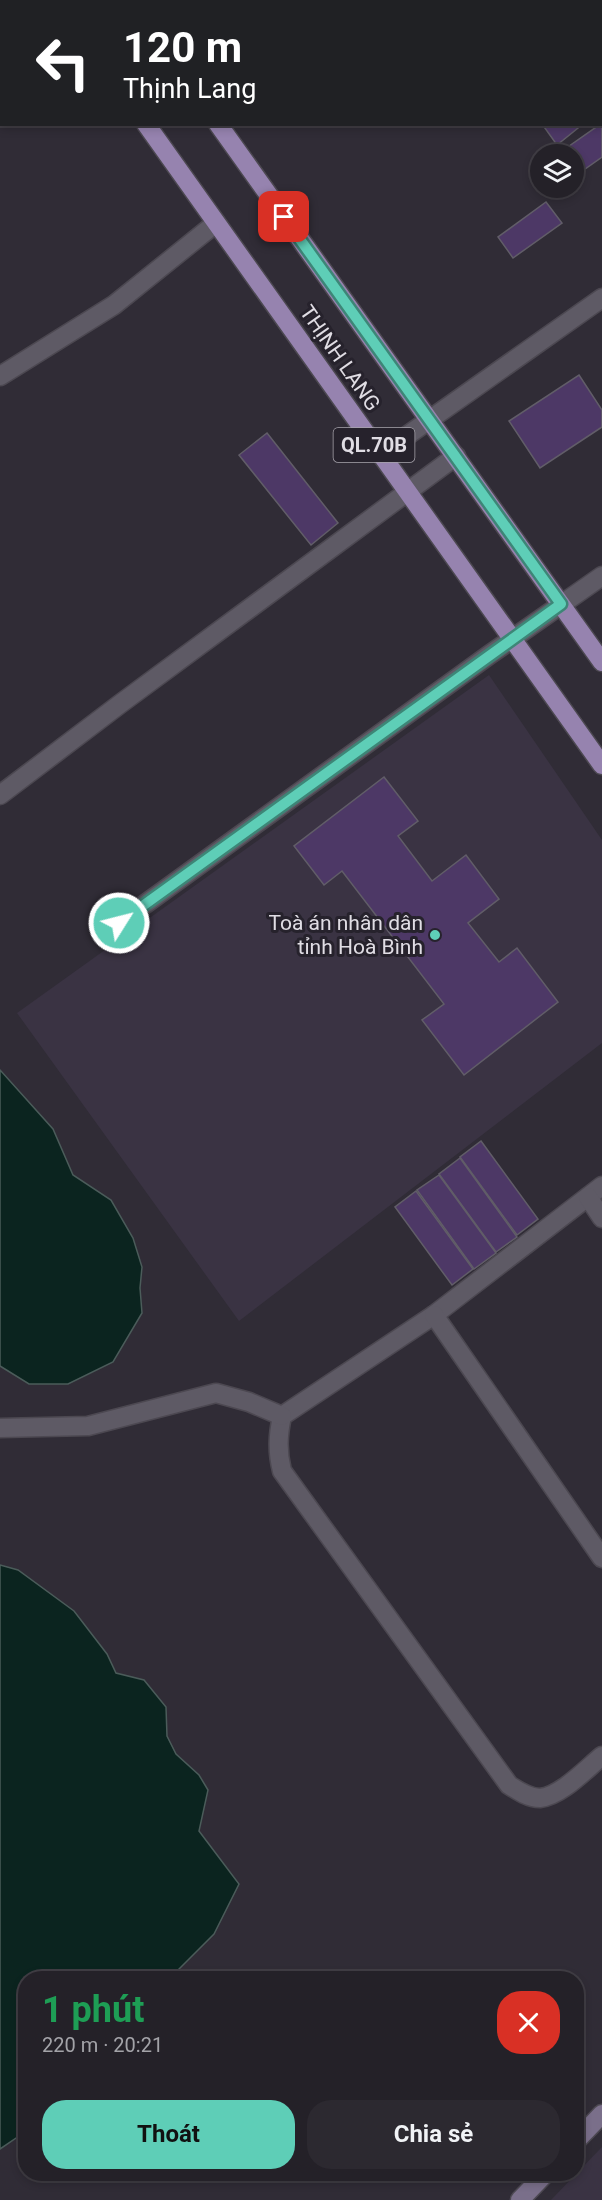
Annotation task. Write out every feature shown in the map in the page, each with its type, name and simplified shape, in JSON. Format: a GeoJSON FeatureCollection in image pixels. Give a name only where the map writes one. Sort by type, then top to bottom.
{"type":"FeatureCollection","features":[{"type":"Feature","properties":{"kind":"main road","name":"THỊNH LANG"},"geometry":{"type":"LineString","coordinates":[[147,126],[602,765]]}},
{"type":"Feature","properties":{"kind":"main road","name":"THỊNH LANG"},"geometry":{"type":"LineString","coordinates":[[219,126],[602,662]]}},
{"type":"Feature","properties":{"kind":"street"},"geometry":{"type":"LineString","coordinates":[[0,376],[114,305],[216,223]]}},
{"type":"Feature","properties":{"kind":"street"},"geometry":{"type":"LineString","coordinates":[[381,454],[602,298]]}},
{"type":"Feature","properties":{"kind":"street"},"geometry":{"type":"LineString","coordinates":[[0,795],[456,456]]}},
{"type":"Feature","properties":{"kind":"street"},"geometry":{"type":"LineString","coordinates":[[119,923],[602,576]]}},
{"type":"Feature","properties":{"kind":"street"},"geometry":{"type":"LineString","coordinates":[[602,1218],[595,1191],[434,1315],[282,1416],[278,1435],[278,1456],[282,1471],[509,1785],[524,1794],[540,1798],[561,1790],[602,1756]]}},
{"type":"Feature","properties":{"kind":"street"},"geometry":{"type":"LineString","coordinates":[[434,1315],[602,1558]]}},
{"type":"Feature","properties":{"kind":"street"},"geometry":{"type":"LineString","coordinates":[[0,1428],[88,1426],[216,1393],[249,1402],[282,1416]]}},
{"type":"Feature","properties":{"kind":"street"},"geometry":{"type":"LineString","coordinates":[[584,2133],[602,2114]]}},
{"type":"Feature","properties":{"kind":"street"},"geometry":{"type":"LineString","coordinates":[[520,2200],[538,2181]]}},
{"type":"Feature","properties":{"kind":"shaded area"},"geometry":{"type":"Polygon","coordinates":[[[489,675],[602,840],[602,1043],[239,1321],[17,1013],[489,675]]]}},
{"type":"Feature","properties":{"kind":"shaded area"},"geometry":{"type":"Polygon","coordinates":[[[0,1070],[53,1129],[73,1175],[111,1200],[133,1238],[142,1267],[140,1288],[142,1313],[113,1362],[68,1384],[29,1384],[0,1366],[0,1070]]]}},
{"type":"Feature","properties":{"kind":"shaded area"},"geometry":{"type":"Polygon","coordinates":[[[0,1565],[18,1570],[74,1611],[107,1654],[116,1673],[144,1680],[166,1707],[167,1736],[176,1754],[199,1775],[208,1790],[199,1831],[239,1884],[214,1934],[177,1971],[18,1971],[18,2137],[0,2149],[0,1565]]]}},
{"type":"Feature","properties":{"kind":"shaded area"},"geometry":{"type":"Polygon","coordinates":[[[602,2147],[602,2200],[551,2200],[569,2181],[584,2181],[584,2166],[602,2147]]]}},
{"type":"Feature","properties":{"kind":"building"},"geometry":{"type":"Polygon","coordinates":[[[543,126],[581,126],[556,144],[543,126]]]}},
{"type":"Feature","properties":{"kind":"building"},"geometry":{"type":"Polygon","coordinates":[[[598,126],[602,126],[602,157],[584,170],[584,144],[572,144],[598,126]]]}},
{"type":"Feature","properties":{"kind":"building"},"geometry":{"type":"Polygon","coordinates":[[[546,202],[562,223],[513,258],[498,237],[546,202]]]}},
{"type":"Feature","properties":{"kind":"building"},"geometry":{"type":"Polygon","coordinates":[[[579,375],[602,410],[602,427],[540,468],[509,421],[579,375]]]}},
{"type":"Feature","properties":{"kind":"building"},"geometry":{"type":"Polygon","coordinates":[[[267,433],[338,523],[311,545],[239,455],[267,433]]]}},
{"type":"Feature","properties":{"kind":"building","name":"Toà án nhân dân tỉnh Hoà Bình"},"geometry":{"type":"Polygon","coordinates":[[[384,777],[418,821],[398,836],[432,881],[466,855],[499,899],[468,923],[499,962],[517,948],[558,1002],[464,1075],[422,1020],[444,1004],[342,871],[324,885],[294,846],[384,777]]]}},
{"type":"Feature","properties":{"kind":"building"},"geometry":{"type":"Polygon","coordinates":[[[481,1141],[538,1219],[517,1235],[460,1157],[481,1141]]]}},
{"type":"Feature","properties":{"kind":"building"},"geometry":{"type":"Polygon","coordinates":[[[460,1158],[517,1237],[496,1252],[439,1174],[460,1158]]]}},
{"type":"Feature","properties":{"kind":"building"},"geometry":{"type":"Polygon","coordinates":[[[439,1175],[496,1253],[474,1269],[417,1190],[439,1175]]]}},
{"type":"Feature","properties":{"kind":"building"},"geometry":{"type":"Polygon","coordinates":[[[416,1191],[473,1269],[452,1285],[395,1207],[416,1191]]]}},
{"type":"Feature","properties":{"kind":"place","name":"Toà án nhân dân tỉnh Hoà Bình"},"geometry":{"type":"Point","coordinates":[435,935]}},
{"type":"Feature","properties":{"kind":"route"},"geometry":{"type":"LineString","coordinates":[[119,923],[561,604],[284,217]]}}]}
